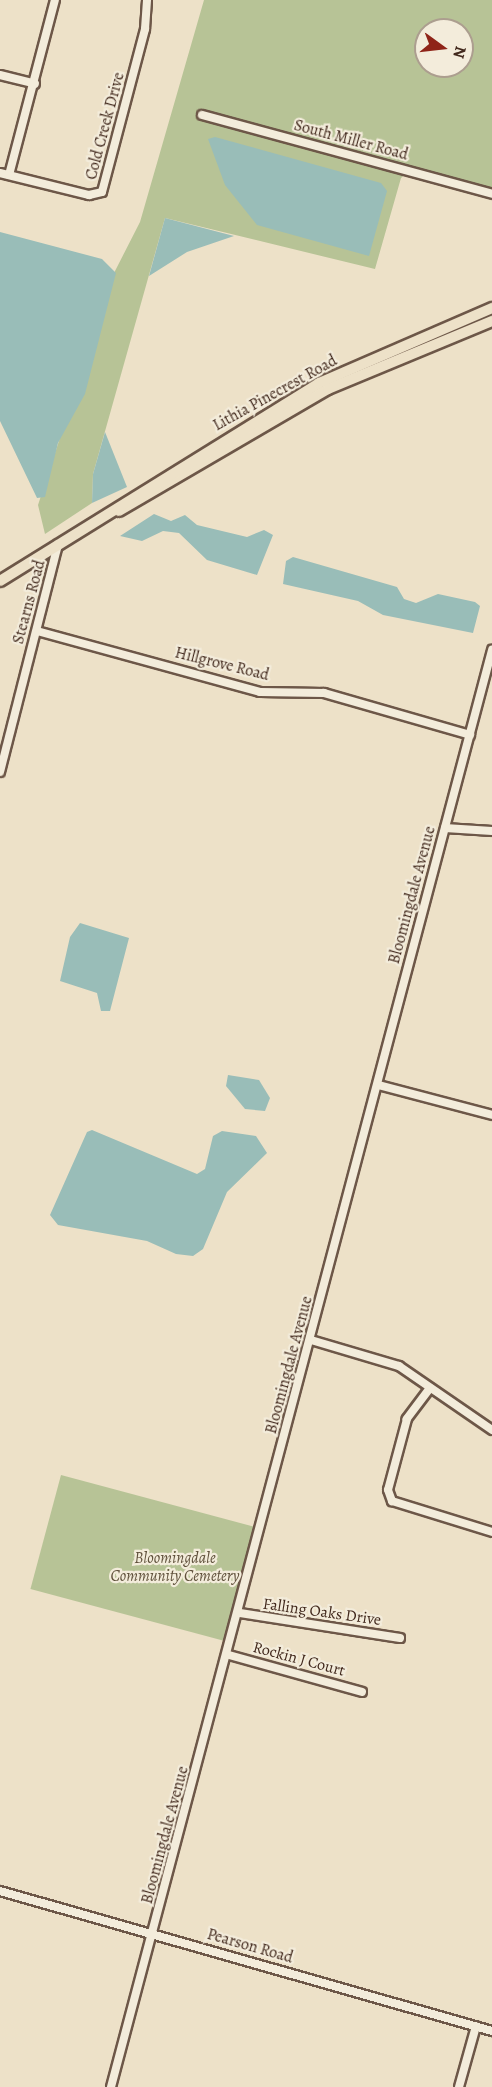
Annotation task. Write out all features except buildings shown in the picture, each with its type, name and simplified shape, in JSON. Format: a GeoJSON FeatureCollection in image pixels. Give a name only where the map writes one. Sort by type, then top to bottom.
{"type":"FeatureCollection","features":[{"type":"Feature","properties":{"kind":"main road","name":"Lithia Pinecrest Road"},"geometry":{"type":"LineString","coordinates":[[3,578],[319,383],[492,308]]}},
{"type":"Feature","properties":{"kind":"main road","name":"Lithia Pinecrest Road"},"geometry":{"type":"LineString","coordinates":[[85,527],[328,389],[492,321]]}},
{"type":"Feature","properties":{"kind":"street"},"geometry":{"type":"LineString","coordinates":[[4,174],[35,84],[55,0]]}},
{"type":"Feature","properties":{"kind":"street","name":"Cold Creek Drive"},"geometry":{"type":"LineString","coordinates":[[4,174],[89,195],[102,192],[146,29],[147,0]]}},
{"type":"Feature","properties":{"kind":"street"},"geometry":{"type":"LineString","coordinates":[[0,75],[35,84]]}},
{"type":"Feature","properties":{"kind":"street","name":"South Miller Road"},"geometry":{"type":"LineString","coordinates":[[202,115],[492,194]]}},
{"type":"Feature","properties":{"kind":"street","name":"Stearns Road"},"geometry":{"type":"LineString","coordinates":[[0,772],[58,544]]}},
{"type":"Feature","properties":{"kind":"street","name":"Hillgrove Road"},"geometry":{"type":"LineString","coordinates":[[37,631],[260,692],[324,693],[470,735]]}},
{"type":"Feature","properties":{"kind":"street","name":"Bloomingdale Avenue"},"geometry":{"type":"LineString","coordinates":[[111,2087],[229,1655],[492,650]]}},
{"type":"Feature","properties":{"kind":"street"},"geometry":{"type":"LineString","coordinates":[[445,828],[492,831]]}},
{"type":"Feature","properties":{"kind":"street"},"geometry":{"type":"LineString","coordinates":[[378,1085],[492,1115]]}},
{"type":"Feature","properties":{"kind":"street"},"geometry":{"type":"LineString","coordinates":[[311,1340],[379,1357],[492,1430]]}},
{"type":"Feature","properties":{"kind":"street"},"geometry":{"type":"LineString","coordinates":[[430,1388],[407,1419],[388,1490],[392,1501],[492,1532]]}},
{"type":"Feature","properties":{"kind":"street","name":"Falling Oaks Drive"},"geometry":{"type":"LineString","coordinates":[[240,1613],[400,1638]]}},
{"type":"Feature","properties":{"kind":"street","name":"Rockin J Court"},"geometry":{"type":"LineString","coordinates":[[229,1655],[362,1692]]}},
{"type":"Feature","properties":{"kind":"street","name":"Pearson Road"},"geometry":{"type":"LineString","coordinates":[[0,1891],[492,2031]]}},
{"type":"Feature","properties":{"kind":"street"},"geometry":{"type":"LineString","coordinates":[[459,2087],[476,2026]]}},
{"type":"Feature","properties":{"kind":"green space"},"geometry":{"type":"Polygon","coordinates":[[[204,0],[492,0],[492,189],[420,169],[419,174],[409,171],[401,178],[375,269],[165,218],[93,474],[92,503],[45,534],[38,505],[114,273],[140,222],[204,0]]]}},
{"type":"Feature","properties":{"kind":"green space","name":"Bloomingdale Community Cemetery"},"geometry":{"type":"Polygon","coordinates":[[[61,1475],[257,1528],[227,1642],[30,1589],[61,1475]]]}},
{"type":"Feature","properties":{"kind":"water"},"geometry":{"type":"Polygon","coordinates":[[[215,137],[381,183],[387,191],[369,256],[257,225],[225,185],[208,139],[215,137]]]}},
{"type":"Feature","properties":{"kind":"water"},"geometry":{"type":"Polygon","coordinates":[[[165,218],[234,236],[187,252],[149,276],[165,218]]]}},
{"type":"Feature","properties":{"kind":"water"},"geometry":{"type":"Polygon","coordinates":[[[0,232],[102,259],[116,273],[85,394],[58,443],[45,497],[37,498],[0,421],[0,232]]]}},
{"type":"Feature","properties":{"kind":"water"},"geometry":{"type":"Polygon","coordinates":[[[105,432],[127,487],[92,503],[93,474],[105,432]]]}},
{"type":"Feature","properties":{"kind":"water"},"geometry":{"type":"Polygon","coordinates":[[[154,514],[171,521],[185,515],[197,525],[247,537],[264,530],[273,535],[257,575],[207,560],[179,533],[163,531],[142,541],[120,536],[154,514]]]}},
{"type":"Feature","properties":{"kind":"water"},"geometry":{"type":"Polygon","coordinates":[[[293,557],[397,587],[404,599],[416,603],[438,594],[475,602],[480,606],[473,633],[383,615],[358,601],[283,584],[286,561],[293,557]]]}},
{"type":"Feature","properties":{"kind":"water"},"geometry":{"type":"Polygon","coordinates":[[[80,923],[129,938],[110,1011],[101,1011],[97,993],[60,981],[70,937],[80,923]]]}},
{"type":"Feature","properties":{"kind":"water"},"geometry":{"type":"Polygon","coordinates":[[[228,1075],[259,1080],[270,1098],[265,1111],[245,1109],[226,1086],[228,1075]]]}},
{"type":"Feature","properties":{"kind":"water"},"geometry":{"type":"Polygon","coordinates":[[[92,1130],[197,1174],[205,1169],[213,1136],[222,1131],[256,1136],[267,1153],[227,1192],[203,1249],[193,1256],[176,1254],[147,1241],[58,1225],[50,1215],[87,1132],[92,1130]]]}}]}
